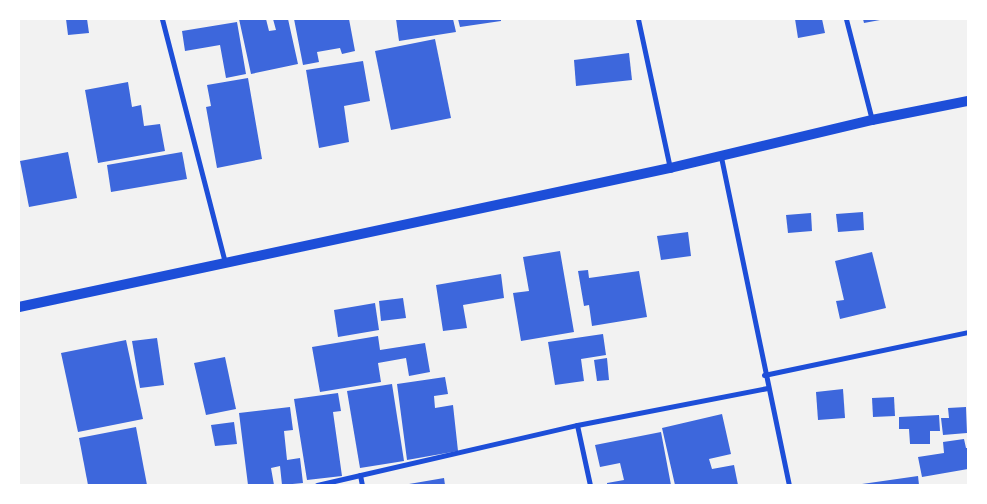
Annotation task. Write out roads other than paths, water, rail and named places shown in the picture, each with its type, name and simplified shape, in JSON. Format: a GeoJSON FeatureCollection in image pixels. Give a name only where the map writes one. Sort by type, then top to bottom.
{"type":"FeatureCollection","features":[{"type":"Feature","properties":{"kind":"main road"},"geometry":{"type":"LineString","coordinates":[[19,307],[721,157],[872,120],[968,101]]}},
{"type":"Feature","properties":{"kind":"street"},"geometry":{"type":"LineString","coordinates":[[162,19],[225,264]]}},
{"type":"Feature","properties":{"kind":"street"},"geometry":{"type":"LineString","coordinates":[[638,19],[670,168]]}},
{"type":"Feature","properties":{"kind":"street"},"geometry":{"type":"LineString","coordinates":[[846,19],[872,120]]}},
{"type":"Feature","properties":{"kind":"street"},"geometry":{"type":"LineString","coordinates":[[721,157],[764,375],[789,485]]}},
{"type":"Feature","properties":{"kind":"street"},"geometry":{"type":"LineString","coordinates":[[764,375],[968,334]]}},
{"type":"Feature","properties":{"kind":"street"},"geometry":{"type":"LineString","coordinates":[[317,485],[577,425],[767,388]]}},
{"type":"Feature","properties":{"kind":"street"},"geometry":{"type":"LineString","coordinates":[[577,425],[590,485]]}},
{"type":"Feature","properties":{"kind":"street"},"geometry":{"type":"LineString","coordinates":[[360,475],[362,485]]}}]}
